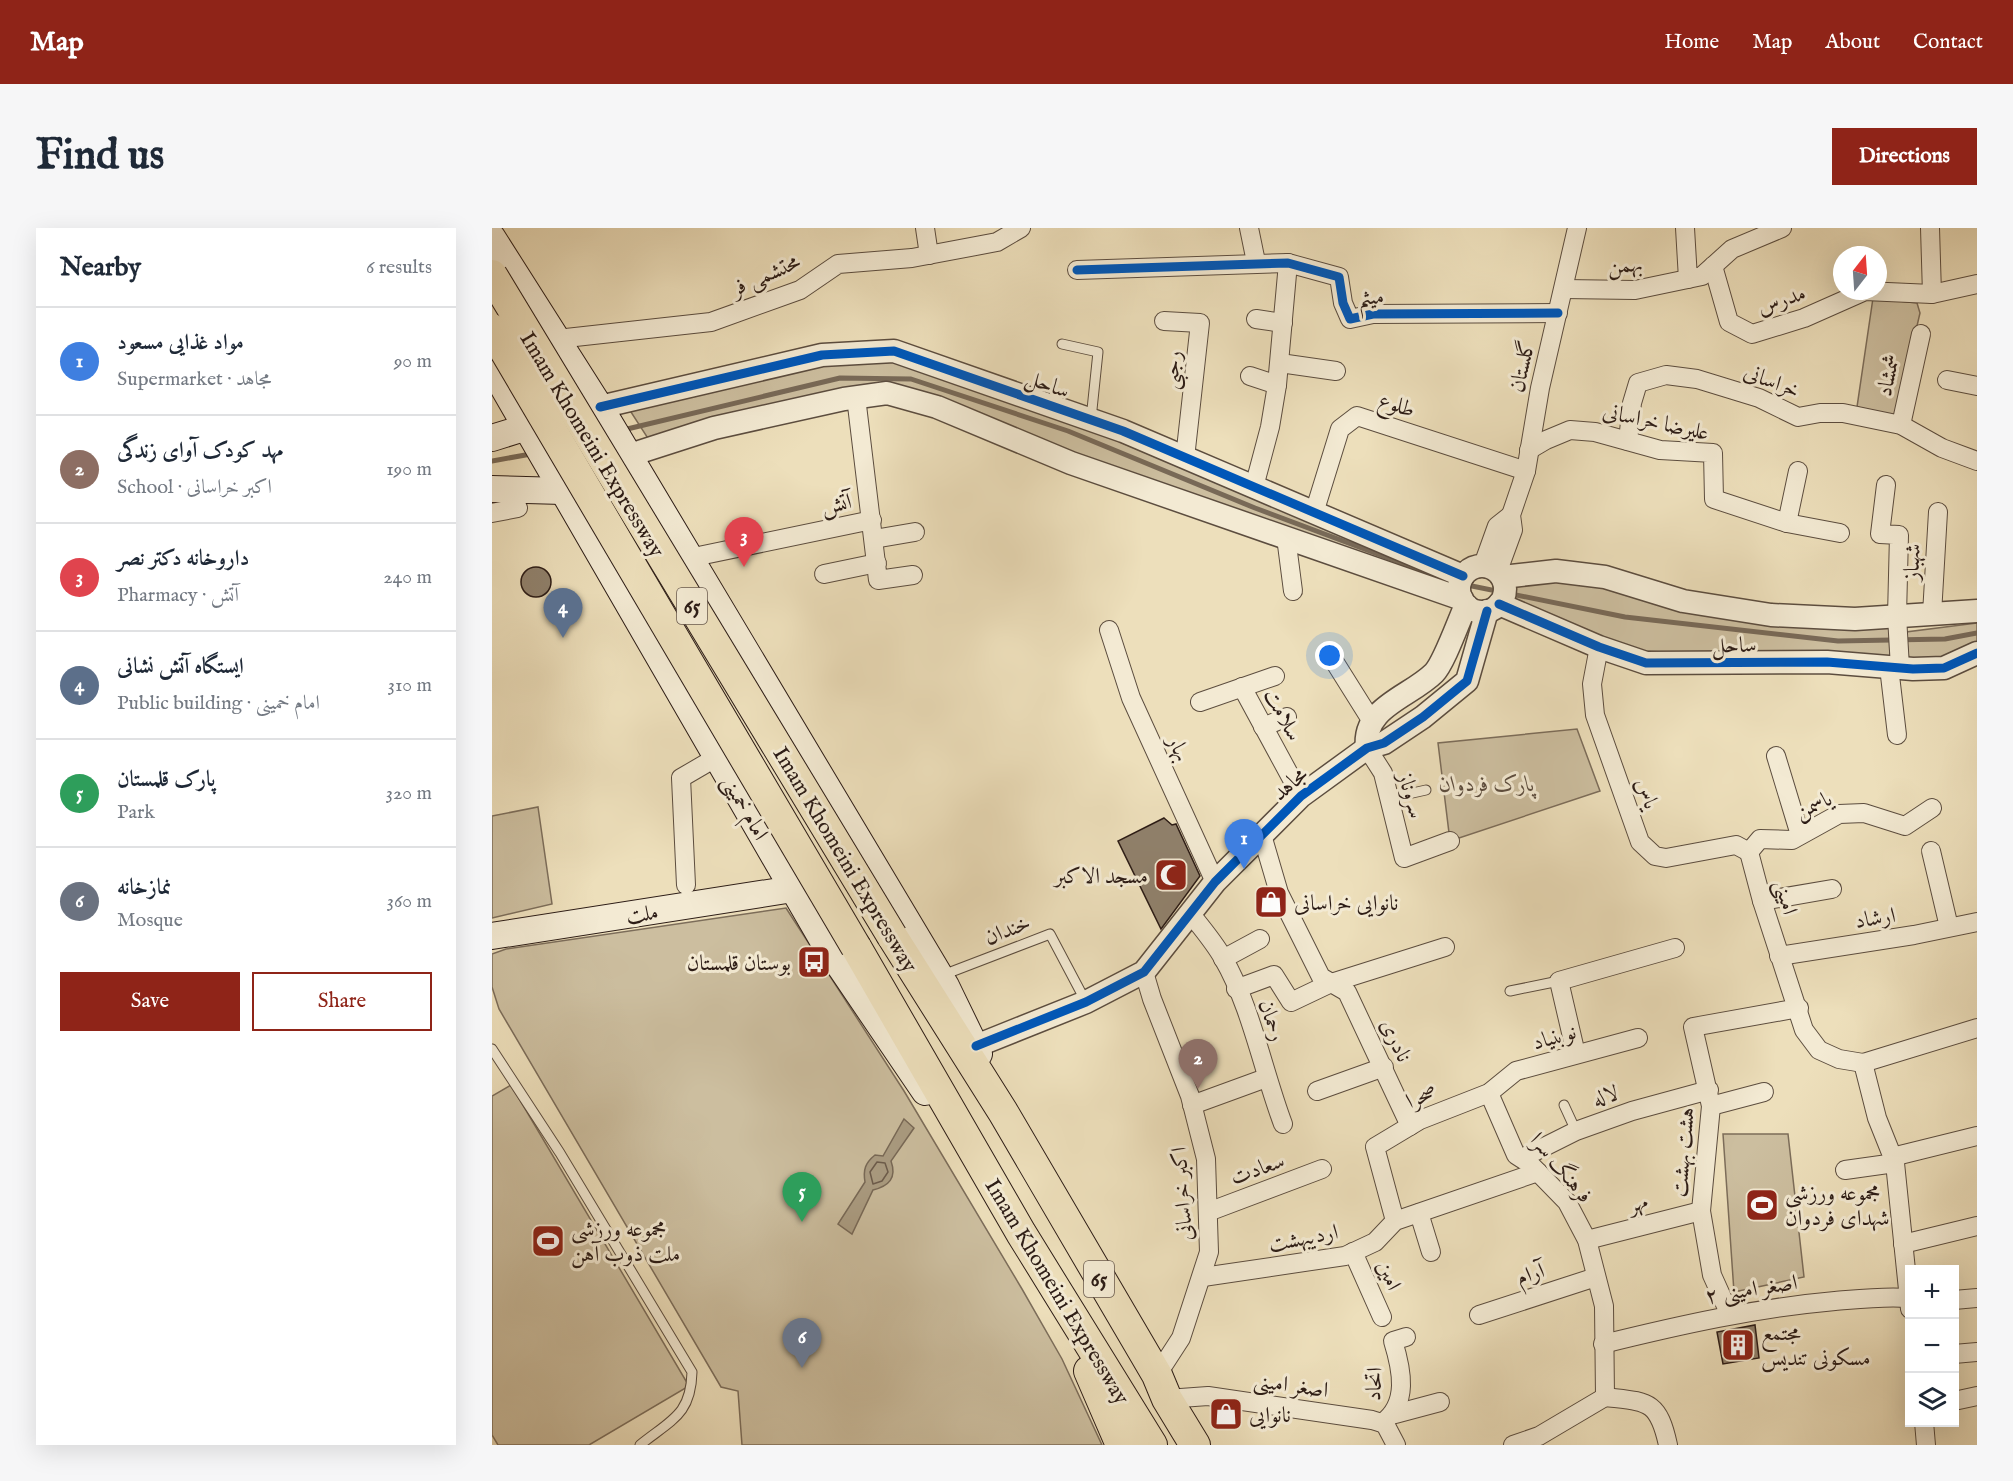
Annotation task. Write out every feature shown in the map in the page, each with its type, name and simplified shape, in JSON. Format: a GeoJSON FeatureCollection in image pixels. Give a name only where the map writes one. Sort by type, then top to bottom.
{"type":"FeatureCollection","features":[{"type":"Feature","properties":{"kind":"highway","name":"Imam Khomeini Expressway"},"geometry":{"type":"LineString","coordinates":[[492,275],[892,936],[1003,1112],[1195,1445]]}},
{"type":"Feature","properties":{"kind":"highway","name":"Imam Khomeini Expressway"},"geometry":{"type":"LineString","coordinates":[[492,329],[1021,1233],[1152,1445]]}},
{"type":"Feature","properties":{"kind":"highway","name":"65"},"geometry":{"type":"LineString","coordinates":[[1055,1288],[1120,1445]]}},
{"type":"Feature","properties":{"kind":"main road"},"geometry":{"type":"LineString","coordinates":[[492,237],[600,407],[627,456],[940,976],[976,1046],[1003,1112]]}},
{"type":"Feature","properties":{"kind":"main road","name":"امام خمینی"},"geometry":{"type":"LineString","coordinates":[[492,368],[826,946],[1021,1233]]}},
{"type":"Feature","properties":{"kind":"main road"},"geometry":{"type":"LineString","coordinates":[[492,438],[527,428]]}},
{"type":"Feature","properties":{"kind":"main road"},"geometry":{"type":"LineString","coordinates":[[492,489],[563,491]]}},
{"type":"Feature","properties":{"kind":"main road"},"geometry":{"type":"LineString","coordinates":[[638,620],[666,619],[680,612],[699,592],[702,581]]}},
{"type":"Feature","properties":{"kind":"main road"},"geometry":{"type":"LineString","coordinates":[[655,650],[660,638],[678,619],[693,613],[707,612],[723,615]]}},
{"type":"Feature","properties":{"kind":"main road","name":"ملت"},"geometry":{"type":"LineString","coordinates":[[492,936],[793,889]]}},
{"type":"Feature","properties":{"kind":"street"},"geometry":{"type":"LineString","coordinates":[[925,228],[930,255]]}},
{"type":"Feature","properties":{"kind":"street","name":"محتشمی فر"},"geometry":{"type":"LineString","coordinates":[[557,339],[711,322],[800,290],[838,264],[930,255],[997,242],[1021,228]]}},
{"type":"Feature","properties":{"kind":"street"},"geometry":{"type":"LineString","coordinates":[[1249,228],[1256,262]]}},
{"type":"Feature","properties":{"kind":"street","name":"گلستان"},"geometry":{"type":"LineString","coordinates":[[1494,571],[1513,530],[1511,515],[1526,471],[1540,388],[1577,228]]}},
{"type":"Feature","properties":{"kind":"street"},"geometry":{"type":"LineString","coordinates":[[1685,228],[1688,279]]}},
{"type":"Feature","properties":{"kind":"street","name":"بهمن"},"geometry":{"type":"LineString","coordinates":[[1564,290],[1635,290],[1702,276],[1732,249],[1782,228]]}},
{"type":"Feature","properties":{"kind":"street"},"geometry":{"type":"LineString","coordinates":[[1930,228],[1932,294]]}},
{"type":"Feature","properties":{"kind":"street","name":"میثم"},"geometry":{"type":"LineString","coordinates":[[1077,270],[1215,267],[1256,262],[1288,263],[1339,277],[1343,303],[1350,319],[1373,314],[1558,313]]}},
{"type":"Feature","properties":{"kind":"street"},"geometry":{"type":"LineString","coordinates":[[1254,487],[1270,428],[1280,363],[1288,263]]}},
{"type":"Feature","properties":{"kind":"street","name":"مدرس"},"geometry":{"type":"LineString","coordinates":[[1713,266],[1730,322],[1752,334],[1804,318],[1865,291],[1932,294],[1977,284]]}},
{"type":"Feature","properties":{"kind":"street"},"geometry":{"type":"LineString","coordinates":[[1256,319],[1283,322]]}},
{"type":"Feature","properties":{"kind":"street","name":"رجبی"},"geometry":{"type":"LineString","coordinates":[[1164,321],[1200,323],[1185,458]]}},
{"type":"Feature","properties":{"kind":"street","name":"شمشاد"},"geometry":{"type":"LineString","coordinates":[[1901,425],[1921,334]]}},
{"type":"Feature","properties":{"kind":"street","name":"ساحل"},"geometry":{"type":"LineString","coordinates":[[600,407],[822,355],[894,351],[1091,419],[1463,576],[1475,566],[1494,571],[1556,571],[1605,577],[1683,601],[1771,615],[1855,620],[1977,611]]}},
{"type":"Feature","properties":{"kind":"street"},"geometry":{"type":"LineString","coordinates":[[1280,363],[1336,371]]}},
{"type":"Feature","properties":{"kind":"street","name":"خراسانی"},"geometry":{"type":"LineString","coordinates":[[1628,441],[1632,403],[1638,383],[1666,375],[1697,379],[1759,398],[1798,417],[1820,413],[1843,413],[1901,425],[1942,448],[1977,461]]}},
{"type":"Feature","properties":{"kind":"street"},"geometry":{"type":"LineString","coordinates":[[1250,376],[1276,385]]}},
{"type":"Feature","properties":{"kind":"street"},"geometry":{"type":"LineString","coordinates":[[1947,380],[1977,386]]}},
{"type":"Feature","properties":{"kind":"street","name":"ساحل"},"geometry":{"type":"LineString","coordinates":[[627,456],[714,428],[856,397],[887,393],[937,407],[1071,464],[1646,663],[1827,662],[1944,668],[1977,653]]}},
{"type":"Feature","properties":{"kind":"street","name":"آتش"},"geometry":{"type":"LineString","coordinates":[[688,558],[872,520],[856,397]]}},
{"type":"Feature","properties":{"kind":"street","name":"طلوع"},"geometry":{"type":"LineString","coordinates":[[1314,513],[1340,429],[1357,416],[1526,471]]}},
{"type":"Feature","properties":{"kind":"street","name":"علیرضا خراسانی"},"geometry":{"type":"LineString","coordinates":[[1529,450],[1570,430],[1595,432],[1660,450],[1713,453],[1714,499],[1787,523],[1840,533]]}},
{"type":"Feature","properties":{"kind":"street"},"geometry":{"type":"LineString","coordinates":[[1787,523],[1798,471]]}},
{"type":"Feature","properties":{"kind":"street"},"geometry":{"type":"LineString","coordinates":[[1886,485],[1880,534],[1899,535],[1895,667],[1897,735]]}},
{"type":"Feature","properties":{"kind":"street"},"geometry":{"type":"LineString","coordinates":[[492,513],[518,508]]}},
{"type":"Feature","properties":{"kind":"street","name":"شهباز"},"geometry":{"type":"LineString","coordinates":[[1932,614],[1938,512]]}},
{"type":"Feature","properties":{"kind":"street"},"geometry":{"type":"LineString","coordinates":[[872,520],[878,572]]}},
{"type":"Feature","properties":{"kind":"street"},"geometry":{"type":"LineString","coordinates":[[874,539],[915,532]]}},
{"type":"Feature","properties":{"kind":"street"},"geometry":{"type":"LineString","coordinates":[[1286,537],[1293,591]]}},
{"type":"Feature","properties":{"kind":"street"},"geometry":{"type":"LineString","coordinates":[[1367,748],[1365,736],[1371,720],[1436,672],[1479,605],[1505,591],[1494,571]]}},
{"type":"Feature","properties":{"kind":"street"},"geometry":{"type":"LineString","coordinates":[[824,574],[878,572],[913,575]]}},
{"type":"Feature","properties":{"kind":"street"},"geometry":{"type":"LineString","coordinates":[[1463,576],[1460,583],[1479,605]]}},
{"type":"Feature","properties":{"kind":"street","name":"مجاهد"},"geometry":{"type":"LineString","coordinates":[[976,1046],[1086,1002],[1144,972],[1215,882],[1301,796],[1367,748],[1384,743],[1424,717],[1467,681],[1479,605]]}},
{"type":"Feature","properties":{"kind":"street","name":"بهار"},"geometry":{"type":"LineString","coordinates":[[1109,630],[1131,698],[1215,882]]}},
{"type":"Feature","properties":{"kind":"street","name":"یاس"},"geometry":{"type":"LineString","coordinates":[[1599,647],[1592,684],[1595,715],[1640,842],[1655,856],[1666,858],[1736,845],[1749,852]]}},
{"type":"Feature","properties":{"kind":"street"},"geometry":{"type":"LineString","coordinates":[[1334,660],[1371,720]]}},
{"type":"Feature","properties":{"kind":"street"},"geometry":{"type":"LineString","coordinates":[[1200,702],[1275,676]]}},
{"type":"Feature","properties":{"kind":"street","name":"سلامت"},"geometry":{"type":"LineString","coordinates":[[1242,687],[1301,796]]}},
{"type":"Feature","properties":{"kind":"street"},"geometry":{"type":"LineString","coordinates":[[1263,727],[1287,717]]}},
{"type":"Feature","properties":{"kind":"street","name":"سروناز"},"geometry":{"type":"LineString","coordinates":[[1367,748],[1383,773],[1404,858],[1450,841]]}},
{"type":"Feature","properties":{"kind":"street"},"geometry":{"type":"LineString","coordinates":[[1776,756],[1800,835]]}},
{"type":"Feature","properties":{"kind":"street"},"geometry":{"type":"LineString","coordinates":[[686,885],[681,778],[717,757]]}},
{"type":"Feature","properties":{"kind":"street","name":"یاسمن"},"geometry":{"type":"LineString","coordinates":[[1749,852],[1760,839],[1792,840],[1839,814],[1864,813],[1905,826],[1932,808]]}},
{"type":"Feature","properties":{"kind":"street","name":"نادری"},"geometry":{"type":"LineString","coordinates":[[1262,835],[1279,893],[1321,977],[1347,992],[1410,1126]]}},
{"type":"Feature","properties":{"kind":"street"},"geometry":{"type":"LineString","coordinates":[[1931,851],[1949,927]]}},
{"type":"Feature","properties":{"kind":"street","name":"امینی"},"geometry":{"type":"LineString","coordinates":[[1749,852],[1762,901],[1779,956],[1799,1008],[1804,1030],[1819,1050],[1839,1059],[1863,1063]]}},
{"type":"Feature","properties":{"kind":"street"},"geometry":{"type":"LineString","coordinates":[[1762,901],[1832,889]]}},
{"type":"Feature","properties":{"kind":"street","name":"رحمان"},"geometry":{"type":"LineString","coordinates":[[1190,913],[1223,959],[1236,989],[1266,1078],[1192,1105]]}},
{"type":"Feature","properties":{"kind":"street","name":"ارشاد"},"geometry":{"type":"LineString","coordinates":[[1779,956],[1977,922]]}},
{"type":"Feature","properties":{"kind":"street"},"geometry":{"type":"LineString","coordinates":[[1223,959],[1260,939]]}},
{"type":"Feature","properties":{"kind":"street"},"geometry":{"type":"LineString","coordinates":[[1236,989],[1274,975],[1291,1002],[1331,983],[1445,947]]}},
{"type":"Feature","properties":{"kind":"street"},"geometry":{"type":"LineString","coordinates":[[1576,1054],[1559,981],[1675,948]]}},
{"type":"Feature","properties":{"kind":"street","name":"اکبر خراسانی"},"geometry":{"type":"LineString","coordinates":[[1144,972],[1192,1105],[1206,1159],[1209,1252],[1203,1277],[1162,1387]]}},
{"type":"Feature","properties":{"kind":"street","name":"هشت بهشت"},"geometry":{"type":"LineString","coordinates":[[1730,1315],[1712,1275],[1701,1211],[1710,1098],[1693,1027],[1799,1008]]}},
{"type":"Feature","properties":{"kind":"street"},"geometry":{"type":"LineString","coordinates":[[1905,1265],[1894,1160],[1878,1118],[1863,1063],[1977,1028]]}},
{"type":"Feature","properties":{"kind":"street","name":"نوبنیاد"},"geometry":{"type":"LineString","coordinates":[[1489,1093],[1516,1071],[1638,1038]]}},
{"type":"Feature","properties":{"kind":"street"},"geometry":{"type":"LineString","coordinates":[[1317,1090],[1384,1067]]}},
{"type":"Feature","properties":{"kind":"street"},"geometry":{"type":"LineString","coordinates":[[1266,1078],[1283,1124]]}},
{"type":"Feature","properties":{"kind":"street","name":"لاله"},"geometry":{"type":"LineString","coordinates":[[1521,1158],[1576,1131],[1632,1111],[1764,1092]]}},
{"type":"Feature","properties":{"kind":"street","name":"صحرا"},"geometry":{"type":"LineString","coordinates":[[1395,1221],[1375,1147],[1410,1126],[1489,1093]]}},
{"type":"Feature","properties":{"kind":"street","name":"فرهنگ سرا"},"geometry":{"type":"LineString","coordinates":[[1489,1093],[1516,1155],[1538,1172],[1567,1202],[1587,1240],[1604,1306],[1603,1344]]}},
{"type":"Feature","properties":{"kind":"street"},"geometry":{"type":"LineString","coordinates":[[1845,1170],[1894,1160],[1977,1136]]}},
{"type":"Feature","properties":{"kind":"street","name":"سعادت"},"geometry":{"type":"LineString","coordinates":[[1208,1212],[1323,1169]]}},
{"type":"Feature","properties":{"kind":"street","name":"اردیبهشت"},"geometry":{"type":"LineString","coordinates":[[1203,1277],[1345,1256],[1375,1242],[1395,1221],[1538,1172]]}},
{"type":"Feature","properties":{"kind":"street","name":"مهر"},"geometry":{"type":"LineString","coordinates":[[1587,1240],[1701,1211]]}},
{"type":"Feature","properties":{"kind":"street"},"geometry":{"type":"LineString","coordinates":[[1419,1213],[1431,1252]]}},
{"type":"Feature","properties":{"kind":"street"},"geometry":{"type":"LineString","coordinates":[[1903,1244],[1977,1226]]}},
{"type":"Feature","properties":{"kind":"street","name":"امین"},"geometry":{"type":"LineString","coordinates":[[1353,1252],[1382,1317]]}},
{"type":"Feature","properties":{"kind":"street","name":"آرام"},"geometry":{"type":"LineString","coordinates":[[1479,1315],[1596,1277]]}},
{"type":"Feature","properties":{"kind":"street","name":"۲ اصغر امینی"},"geometry":{"type":"LineString","coordinates":[[1603,1344],[1730,1315],[1789,1305],[1890,1296],[1905,1302]]}},
{"type":"Feature","properties":{"kind":"street"},"geometry":{"type":"LineString","coordinates":[[1959,1300],[1977,1298]]}},
{"type":"Feature","properties":{"kind":"street","name":"اتحاد"},"geometry":{"type":"LineString","coordinates":[[1388,1419],[1400,1398],[1400,1339]]}},
{"type":"Feature","properties":{"kind":"street"},"geometry":{"type":"LineString","coordinates":[[1603,1344],[1605,1397]]}},
{"type":"Feature","properties":{"kind":"street"},"geometry":{"type":"LineString","coordinates":[[1959,1354],[1977,1352]]}},
{"type":"Feature","properties":{"kind":"street","name":"اصغر امینی"},"geometry":{"type":"LineString","coordinates":[[1162,1387],[1208,1396],[1388,1419]]}},
{"type":"Feature","properties":{"kind":"street"},"geometry":{"type":"LineString","coordinates":[[1959,1400],[1977,1396]]}},
{"type":"Feature","properties":{"kind":"street"},"geometry":{"type":"LineString","coordinates":[[1514,1445],[1540,1440],[1605,1397],[1644,1401],[1662,1418],[1668,1445]]}},
{"type":"Feature","properties":{"kind":"street"},"geometry":{"type":"LineString","coordinates":[[1396,1445],[1388,1419],[1440,1402]]}},
{"type":"Feature","properties":{"kind":"street"},"geometry":{"type":"LineString","coordinates":[[1924,1427],[1926,1445]]}},
{"type":"Feature","properties":{"kind":"lane"},"geometry":{"type":"LineString","coordinates":[[1062,344],[1098,352],[1091,419]]}},
{"type":"Feature","properties":{"kind":"lane"},"geometry":{"type":"LineString","coordinates":[[1390,798],[1426,790]]}},
{"type":"Feature","properties":{"kind":"lane","name":"خندان"},"geometry":{"type":"LineString","coordinates":[[940,976],[1050,934],[1086,1002]]}},
{"type":"Feature","properties":{"kind":"lane"},"geometry":{"type":"LineString","coordinates":[[1510,991],[1559,981]]}},
{"type":"Feature","properties":{"kind":"lane"},"geometry":{"type":"LineString","coordinates":[[493,1056],[560,1154],[692,1372],[691,1391],[684,1410],[640,1445]]}},
{"type":"Feature","properties":{"kind":"lane"},"geometry":{"type":"LineString","coordinates":[[1564,1105],[1576,1131]]}},
{"type":"Feature","properties":{"kind":"green space"},"geometry":{"type":"Polygon","coordinates":[[[1873,300],[1917,303],[1920,313],[1896,416],[1857,407],[1873,300]]]}},
{"type":"Feature","properties":{"kind":"green space"},"geometry":{"type":"Polygon","coordinates":[[[893,359],[1024,402],[1449,579],[1451,589],[899,389],[649,440],[629,409],[821,363],[893,359]]]}},
{"type":"Feature","properties":{"kind":"green space"},"geometry":{"type":"Polygon","coordinates":[[[1561,580],[1889,624],[1890,661],[1639,651],[1509,602],[1516,587],[1561,580]]]}},
{"type":"Feature","properties":{"kind":"green space"},"geometry":{"type":"Polygon","coordinates":[[[1977,623],[1977,642],[1940,660],[1909,661],[1906,632],[1977,623]]]}},
{"type":"Feature","properties":{"kind":"green space","name":"پارک فردوان"},"geometry":{"type":"Polygon","coordinates":[[[1577,729],[1600,791],[1450,841],[1438,743],[1577,729]]]}},
{"type":"Feature","properties":{"kind":"green space"},"geometry":{"type":"Polygon","coordinates":[[[538,807],[552,904],[492,918],[492,816],[538,807]]]}},
{"type":"Feature","properties":{"kind":"green space"},"geometry":{"type":"Polygon","coordinates":[[[786,908],[904,1091],[1022,1289],[1062,1359],[1102,1445],[742,1445],[738,1391],[721,1387],[499,1009],[492,987],[492,954],[506,949],[786,908]]]}},
{"type":"Feature","properties":{"kind":"green space","name":"مجموعه ورزشی ملت ذوب آهن"},"geometry":{"type":"Polygon","coordinates":[[[511,1085],[689,1386],[589,1445],[498,1445],[492,1435],[492,1096],[511,1085]]]}},
{"type":"Feature","properties":{"kind":"green space","name":"مجموعه ورزشی شهدای فردوان"},"geometry":{"type":"Polygon","coordinates":[[[1723,1134],[1788,1134],[1804,1277],[1734,1292],[1723,1134]]]}},
{"type":"Feature","properties":{"kind":"water"},"geometry":{"type":"Polygon","coordinates":[[[904,1119],[914,1128],[891,1161],[892,1177],[887,1184],[873,1190],[852,1234],[838,1224],[865,1182],[867,1164],[875,1155],[883,1156],[904,1119]]]}},
{"type":"Feature","properties":{"kind":"building"},"geometry":{"type":"Polygon","coordinates":[[[536,567],[547,571],[551,582],[547,593],[536,597],[525,593],[521,582],[525,571],[536,567]]]}},
{"type":"Feature","properties":{"kind":"building"},"geometry":{"type":"Polygon","coordinates":[[[1164,818],[1172,825],[1176,824],[1200,876],[1161,929],[1118,841],[1164,818]]]}},
{"type":"Feature","properties":{"kind":"building","name":"مجتمع مسکونی تندیس"},"geometry":{"type":"Polygon","coordinates":[[[1755,1325],[1759,1358],[1723,1364],[1717,1332],[1755,1325]]]}},
{"type":"Feature","properties":{"kind":"waterway"},"geometry":{"type":"LineString","coordinates":[[623,430],[840,378],[911,379],[1068,431],[1255,508],[1450,581]]}},
{"type":"Feature","properties":{"kind":"waterway"},"geometry":{"type":"LineString","coordinates":[[492,461],[531,454]]}},
{"type":"Feature","properties":{"kind":"waterway"},"geometry":{"type":"LineString","coordinates":[[1462,584],[1625,617],[1838,641],[1945,639],[1977,633]]}},
{"type":"Feature","properties":{"kind":"cycle path"},"geometry":{"type":"LineString","coordinates":[[1077,270],[1288,263],[1339,277],[1343,303],[1350,319],[1373,314],[1558,313]]}},
{"type":"Feature","properties":{"kind":"cycle path"},"geometry":{"type":"LineString","coordinates":[[600,407],[822,355],[894,351],[1123,431],[1463,576]]}},
{"type":"Feature","properties":{"kind":"cycle path"},"geometry":{"type":"LineString","coordinates":[[1499,604],[1599,647],[1646,663],[1827,662],[1913,669],[1944,668],[1977,653]]}},
{"type":"Feature","properties":{"kind":"cycle path"},"geometry":{"type":"LineString","coordinates":[[976,1046],[1086,1002],[1144,972],[1215,882],[1301,796],[1367,748],[1384,743],[1423,717],[1467,681],[1487,611]]}},
{"type":"Feature","properties":{"kind":"place","name":"داروخانه دکتر نصر"},"geometry":{"type":"Point","coordinates":[744,567]}},
{"type":"Feature","properties":{"kind":"place","name":"ایستگاه آتش نشانی"},"geometry":{"type":"Point","coordinates":[563,638]}},
{"type":"Feature","properties":{"kind":"place","name":"مواد غذایی مسعود"},"geometry":{"type":"Point","coordinates":[1244,869]}},
{"type":"Feature","properties":{"kind":"place","name":"مسجد الاکبر"},"geometry":{"type":"Point","coordinates":[1171,875]}},
{"type":"Feature","properties":{"kind":"place","name":"نانوایی خراسانی"},"geometry":{"type":"Point","coordinates":[1271,902]}},
{"type":"Feature","properties":{"kind":"place","name":"بوستان قلمستان"},"geometry":{"type":"Point","coordinates":[814,962]}},
{"type":"Feature","properties":{"kind":"place","name":"مهد کودک آوای زندگی"},"geometry":{"type":"Point","coordinates":[1198,1089]}},
{"type":"Feature","properties":{"kind":"place","name":"مجموعه ورزشی شهدای فردوان"},"geometry":{"type":"Point","coordinates":[1762,1205]}},
{"type":"Feature","properties":{"kind":"place","name":"پارک قلمستان"},"geometry":{"type":"Point","coordinates":[802,1222]}},
{"type":"Feature","properties":{"kind":"place","name":"مجموعه ورزشی ملت ذوب آهن"},"geometry":{"type":"Point","coordinates":[548,1241]}},
{"type":"Feature","properties":{"kind":"place","name":"مجتمع مسکونی تندیس"},"geometry":{"type":"Point","coordinates":[1738,1345]}},
{"type":"Feature","properties":{"kind":"place","name":"نمازخانه"},"geometry":{"type":"Point","coordinates":[802,1368]}},
{"type":"Feature","properties":{"kind":"place","name":"نانوایی"},"geometry":{"type":"Point","coordinates":[1226,1414]}}]}
